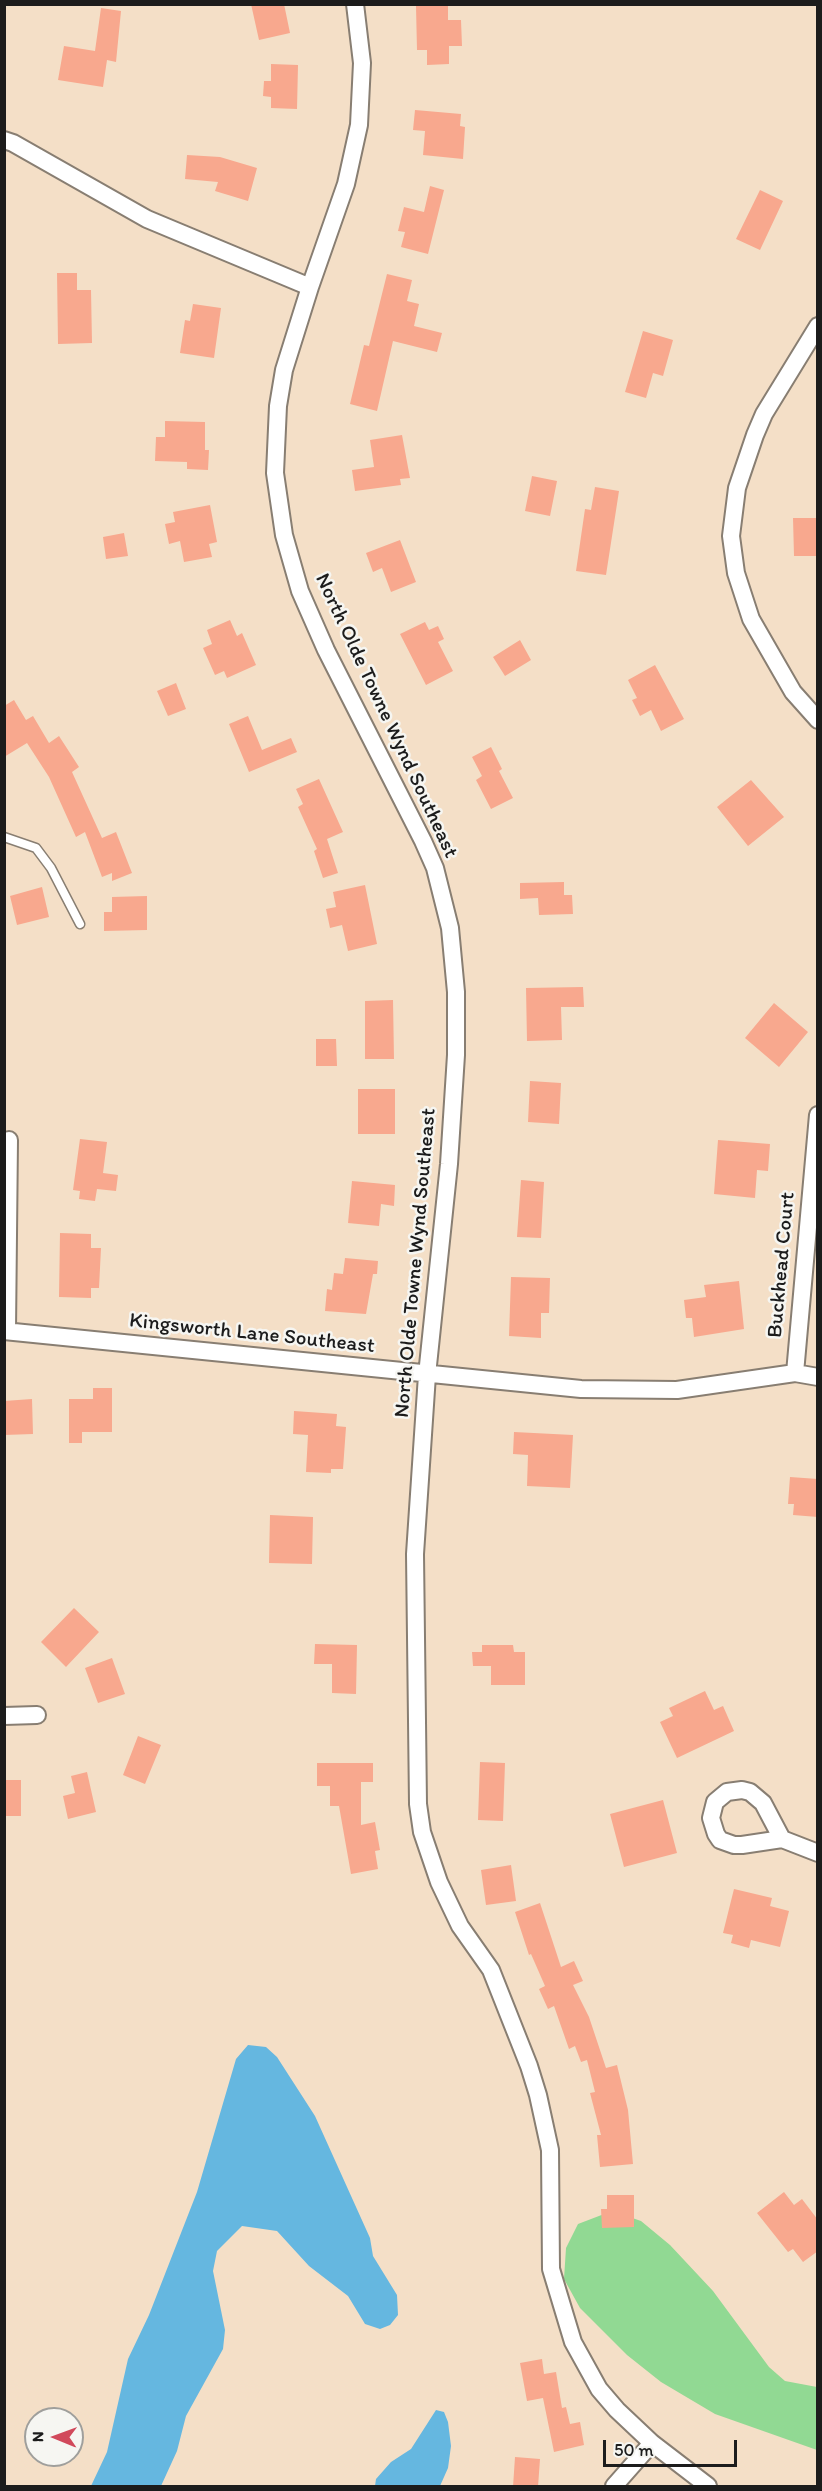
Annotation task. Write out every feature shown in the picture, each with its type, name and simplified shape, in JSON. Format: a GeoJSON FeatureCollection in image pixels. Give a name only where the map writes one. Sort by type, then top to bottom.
{"type":"FeatureCollection","features":[{"type":"Feature","properties":{"kind":"street","name":"North Olde Towne Wynd Southeast"},"geometry":{"type":"LineString","coordinates":[[355,4],[362,63],[359,125],[346,184],[284,370],[278,406],[275,473],[284,536],[310,616],[435,868],[450,928],[456,992],[456,1065],[449,1164],[428,1374],[416,1554],[416,1779],[422,1832],[451,1910],[491,1970],[498,1985],[538,2095],[550,2150],[551,2270],[573,2342],[599,2389],[632,2426],[708,2487]]}},
{"type":"Feature","properties":{"kind":"street"},"geometry":{"type":"LineString","coordinates":[[4,140],[147,219],[310,287]]}},
{"type":"Feature","properties":{"kind":"street"},"geometry":{"type":"LineString","coordinates":[[818,326],[764,414],[754,435],[737,488],[731,536],[736,573],[751,619],[793,692],[818,720]]}},
{"type":"Feature","properties":{"kind":"street","name":"Buckhead Court"},"geometry":{"type":"LineString","coordinates":[[795,1373],[816,1160],[818,1115]]}},
{"type":"Feature","properties":{"kind":"street"},"geometry":{"type":"LineString","coordinates":[[6,1330],[9,1140]]}},
{"type":"Feature","properties":{"kind":"street","name":"Kingsworth Lane Southeast"},"geometry":{"type":"LineString","coordinates":[[6,1330],[581,1389],[677,1390],[795,1373],[818,1377]]}},
{"type":"Feature","properties":{"kind":"street"},"geometry":{"type":"LineString","coordinates":[[4,1716],[37,1715]]}},
{"type":"Feature","properties":{"kind":"street"},"geometry":{"type":"LineString","coordinates":[[782,1839],[818,1853]]}},
{"type":"Feature","properties":{"kind":"street"},"geometry":{"type":"LineString","coordinates":[[614,2487],[652,2444]]}},
{"type":"Feature","properties":{"kind":"lane"},"geometry":{"type":"LineString","coordinates":[[4,837],[36,848],[51,868],[81,924]]}},
{"type":"Feature","properties":{"kind":"green space"},"geometry":{"type":"Polygon","coordinates":[[[612,2211],[641,2221],[670,2245],[713,2291],[769,2367],[785,2381],[817,2387],[817,2450],[715,2414],[661,2382],[627,2355],[580,2308],[564,2279],[566,2248],[578,2224],[612,2211]]]}},
{"type":"Feature","properties":{"kind":"water"},"geometry":{"type":"Polygon","coordinates":[[[248,2045],[266,2047],[277,2057],[315,2116],[370,2238],[373,2256],[397,2295],[398,2315],[390,2325],[380,2329],[365,2324],[348,2296],[309,2266],[277,2231],[242,2226],[217,2251],[213,2271],[225,2330],[223,2349],[186,2416],[177,2451],[161,2486],[91,2486],[107,2452],[128,2359],[149,2315],[197,2192],[236,2059],[248,2045]]]}},
{"type":"Feature","properties":{"kind":"water"},"geometry":{"type":"Polygon","coordinates":[[[436,2410],[444,2412],[448,2422],[451,2446],[448,2468],[440,2486],[375,2486],[376,2479],[391,2462],[411,2449],[436,2410]]]}},
{"type":"Feature","properties":{"kind":"building"},"geometry":{"type":"Polygon","coordinates":[[[251,4],[284,4],[290,33],[259,40],[251,4]]]}},
{"type":"Feature","properties":{"kind":"building"},"geometry":{"type":"Polygon","coordinates":[[[448,5],[448,20],[461,20],[462,46],[449,46],[449,64],[427,65],[427,50],[417,50],[416,6],[448,5]]]}},
{"type":"Feature","properties":{"kind":"building"},"geometry":{"type":"Polygon","coordinates":[[[101,8],[121,11],[116,62],[107,60],[103,87],[58,80],[64,46],[95,51],[101,8]]]}},
{"type":"Feature","properties":{"kind":"building"},"geometry":{"type":"Polygon","coordinates":[[[271,64],[298,65],[297,109],[271,108],[271,97],[263,96],[264,81],[271,81],[271,64]]]}},
{"type":"Feature","properties":{"kind":"building"},"geometry":{"type":"Polygon","coordinates":[[[415,110],[461,114],[460,126],[465,127],[463,159],[423,155],[425,131],[413,130],[415,110]]]}},
{"type":"Feature","properties":{"kind":"building"},"geometry":{"type":"Polygon","coordinates":[[[187,155],[220,157],[257,168],[248,201],[215,191],[218,182],[185,179],[187,155]]]}},
{"type":"Feature","properties":{"kind":"building"},"geometry":{"type":"Polygon","coordinates":[[[430,186],[444,190],[428,254],[401,247],[405,232],[398,231],[404,207],[424,212],[430,186]]]}},
{"type":"Feature","properties":{"kind":"building"},"geometry":{"type":"Polygon","coordinates":[[[760,190],[783,201],[760,250],[736,239],[760,190]]]}},
{"type":"Feature","properties":{"kind":"building"},"geometry":{"type":"Polygon","coordinates":[[[57,273],[77,273],[77,290],[91,290],[92,343],[58,344],[57,273]]]}},
{"type":"Feature","properties":{"kind":"building"},"geometry":{"type":"Polygon","coordinates":[[[387,274],[412,280],[407,301],[419,304],[414,326],[442,333],[437,352],[393,341],[377,411],[350,404],[364,345],[369,346],[387,274]]]}},
{"type":"Feature","properties":{"kind":"building"},"geometry":{"type":"Polygon","coordinates":[[[193,304],[221,308],[214,358],[180,353],[185,320],[190,321],[193,304]]]}},
{"type":"Feature","properties":{"kind":"building"},"geometry":{"type":"Polygon","coordinates":[[[643,331],[673,340],[663,376],[653,373],[646,398],[625,392],[643,331]]]}},
{"type":"Feature","properties":{"kind":"building"},"geometry":{"type":"Polygon","coordinates":[[[165,421],[205,422],[205,450],[209,450],[208,470],[187,469],[187,462],[155,461],[156,437],[165,437],[165,421]]]}},
{"type":"Feature","properties":{"kind":"building"},"geometry":{"type":"Polygon","coordinates":[[[402,435],[410,478],[400,479],[401,485],[355,491],[352,470],[374,467],[370,440],[402,435]]]}},
{"type":"Feature","properties":{"kind":"building"},"geometry":{"type":"Polygon","coordinates":[[[532,476],[557,481],[550,516],[525,511],[532,476]]]}},
{"type":"Feature","properties":{"kind":"building"},"geometry":{"type":"Polygon","coordinates":[[[595,487],[619,491],[606,575],[576,571],[585,509],[591,510],[595,487]]]}},
{"type":"Feature","properties":{"kind":"building"},"geometry":{"type":"Polygon","coordinates":[[[210,505],[217,542],[209,544],[212,557],[184,562],[180,541],[169,544],[165,524],[175,522],[173,512],[210,505]]]}},
{"type":"Feature","properties":{"kind":"building"},"geometry":{"type":"Polygon","coordinates":[[[793,518],[818,518],[818,556],[794,556],[793,518]]]}},
{"type":"Feature","properties":{"kind":"building"},"geometry":{"type":"Polygon","coordinates":[[[124,533],[128,556],[106,559],[103,537],[124,533]]]}},
{"type":"Feature","properties":{"kind":"building"},"geometry":{"type":"Polygon","coordinates":[[[400,540],[416,582],[391,592],[382,568],[373,572],[366,553],[400,540]]]}},
{"type":"Feature","properties":{"kind":"building"},"geometry":{"type":"Polygon","coordinates":[[[230,620],[237,636],[242,633],[256,665],[227,678],[224,671],[215,675],[203,648],[212,644],[207,630],[230,620]]]}},
{"type":"Feature","properties":{"kind":"building"},"geometry":{"type":"Polygon","coordinates":[[[425,622],[429,630],[438,626],[444,639],[438,642],[453,671],[426,685],[400,634],[425,622]]]}},
{"type":"Feature","properties":{"kind":"building"},"geometry":{"type":"Polygon","coordinates":[[[520,640],[531,660],[505,676],[493,657],[520,640]]]}},
{"type":"Feature","properties":{"kind":"building"},"geometry":{"type":"Polygon","coordinates":[[[655,665],[684,719],[661,731],[651,710],[640,716],[632,700],[637,698],[628,680],[655,665]]]}},
{"type":"Feature","properties":{"kind":"building"},"geometry":{"type":"Polygon","coordinates":[[[176,683],[186,709],[168,716],[157,691],[176,683]]]}},
{"type":"Feature","properties":{"kind":"building"},"geometry":{"type":"Polygon","coordinates":[[[14,700],[26,720],[33,716],[49,743],[59,736],[79,767],[72,772],[102,838],[116,832],[132,873],[112,881],[112,873],[102,877],[85,832],[76,837],[49,777],[27,743],[4,757],[4,706],[14,700]]]}},
{"type":"Feature","properties":{"kind":"building"},"geometry":{"type":"Polygon","coordinates":[[[248,716],[262,750],[291,738],[297,752],[249,772],[229,724],[248,716]]]}},
{"type":"Feature","properties":{"kind":"building"},"geometry":{"type":"Polygon","coordinates":[[[491,747],[502,769],[499,771],[513,798],[491,809],[476,780],[482,776],[472,757],[491,747]]]}},
{"type":"Feature","properties":{"kind":"building"},"geometry":{"type":"Polygon","coordinates":[[[319,779],[343,832],[327,839],[338,873],[323,878],[314,851],[317,849],[298,807],[303,804],[296,789],[319,779]]]}},
{"type":"Feature","properties":{"kind":"building"},"geometry":{"type":"Polygon","coordinates":[[[751,780],[784,817],[748,846],[717,807],[751,780]]]}},
{"type":"Feature","properties":{"kind":"building"},"geometry":{"type":"Polygon","coordinates":[[[564,882],[564,895],[572,895],[573,914],[539,915],[538,898],[520,899],[520,883],[564,882]]]}},
{"type":"Feature","properties":{"kind":"building"},"geometry":{"type":"Polygon","coordinates":[[[365,885],[377,944],[348,951],[342,925],[330,928],[326,909],[336,907],[333,892],[365,885]]]}},
{"type":"Feature","properties":{"kind":"building"},"geometry":{"type":"Polygon","coordinates":[[[42,887],[49,917],[17,925],[10,896],[42,887]]]}},
{"type":"Feature","properties":{"kind":"building"},"geometry":{"type":"Polygon","coordinates":[[[147,896],[147,930],[104,931],[104,912],[112,912],[112,897],[147,896]]]}},
{"type":"Feature","properties":{"kind":"building"},"geometry":{"type":"Polygon","coordinates":[[[583,987],[584,1007],[561,1007],[562,1040],[527,1041],[526,988],[583,987]]]}},
{"type":"Feature","properties":{"kind":"building"},"geometry":{"type":"Polygon","coordinates":[[[393,1000],[394,1059],[365,1059],[365,1001],[393,1000]]]}},
{"type":"Feature","properties":{"kind":"building"},"geometry":{"type":"Polygon","coordinates":[[[774,1003],[808,1032],[779,1067],[745,1038],[774,1003]]]}},
{"type":"Feature","properties":{"kind":"building"},"geometry":{"type":"Polygon","coordinates":[[[316,1039],[336,1039],[337,1066],[316,1066],[316,1039]]]}},
{"type":"Feature","properties":{"kind":"building"},"geometry":{"type":"Polygon","coordinates":[[[530,1081],[561,1083],[559,1124],[528,1122],[530,1081]]]}},
{"type":"Feature","properties":{"kind":"building"},"geometry":{"type":"Polygon","coordinates":[[[358,1089],[395,1089],[395,1134],[358,1134],[358,1089]]]}},
{"type":"Feature","properties":{"kind":"building"},"geometry":{"type":"Polygon","coordinates":[[[80,1139],[107,1142],[103,1173],[118,1175],[116,1191],[97,1189],[95,1201],[79,1199],[80,1191],[73,1190],[80,1139]]]}},
{"type":"Feature","properties":{"kind":"building"},"geometry":{"type":"Polygon","coordinates":[[[718,1140],[770,1144],[768,1171],[757,1170],[755,1198],[714,1194],[718,1140]]]}},
{"type":"Feature","properties":{"kind":"building"},"geometry":{"type":"Polygon","coordinates":[[[521,1180],[544,1182],[541,1238],[517,1237],[521,1180]]]}},
{"type":"Feature","properties":{"kind":"building"},"geometry":{"type":"Polygon","coordinates":[[[352,1181],[395,1185],[394,1206],[381,1204],[379,1226],[348,1223],[352,1181]]]}},
{"type":"Feature","properties":{"kind":"building"},"geometry":{"type":"Polygon","coordinates":[[[60,1233],[91,1234],[91,1248],[101,1248],[99,1288],[91,1288],[91,1298],[59,1297],[60,1233]]]}},
{"type":"Feature","properties":{"kind":"building"},"geometry":{"type":"Polygon","coordinates":[[[345,1258],[378,1261],[377,1274],[373,1274],[366,1314],[325,1311],[327,1289],[332,1290],[334,1273],[343,1274],[345,1258]]]}},
{"type":"Feature","properties":{"kind":"building"},"geometry":{"type":"Polygon","coordinates":[[[511,1277],[550,1278],[549,1313],[541,1313],[541,1338],[509,1336],[511,1277]]]}},
{"type":"Feature","properties":{"kind":"building"},"geometry":{"type":"Polygon","coordinates":[[[739,1281],[744,1329],[694,1337],[692,1318],[686,1318],[684,1300],[706,1297],[704,1285],[739,1281]]]}},
{"type":"Feature","properties":{"kind":"building"},"geometry":{"type":"Polygon","coordinates":[[[93,1388],[112,1388],[112,1432],[82,1432],[82,1443],[69,1443],[69,1399],[93,1399],[93,1388]]]}},
{"type":"Feature","properties":{"kind":"building"},"geometry":{"type":"Polygon","coordinates":[[[32,1399],[33,1434],[4,1435],[4,1401],[32,1399]]]}},
{"type":"Feature","properties":{"kind":"building"},"geometry":{"type":"Polygon","coordinates":[[[294,1411],[337,1414],[336,1426],[346,1427],[343,1469],[331,1469],[331,1473],[306,1472],[308,1435],[293,1434],[294,1411]]]}},
{"type":"Feature","properties":{"kind":"building"},"geometry":{"type":"Polygon","coordinates":[[[514,1432],[573,1435],[570,1488],[527,1486],[528,1455],[513,1454],[514,1432]]]}},
{"type":"Feature","properties":{"kind":"building"},"geometry":{"type":"Polygon","coordinates":[[[790,1477],[818,1479],[818,1517],[793,1515],[794,1504],[788,1504],[790,1477]]]}},
{"type":"Feature","properties":{"kind":"building"},"geometry":{"type":"Polygon","coordinates":[[[270,1515],[313,1517],[312,1564],[269,1563],[270,1515]]]}},
{"type":"Feature","properties":{"kind":"building"},"geometry":{"type":"Polygon","coordinates":[[[74,1608],[99,1632],[66,1667],[41,1642],[74,1608]]]}},
{"type":"Feature","properties":{"kind":"building"},"geometry":{"type":"Polygon","coordinates":[[[315,1644],[357,1645],[356,1694],[332,1693],[332,1664],[314,1664],[315,1644]]]}},
{"type":"Feature","properties":{"kind":"building"},"geometry":{"type":"Polygon","coordinates":[[[482,1645],[513,1645],[514,1652],[525,1652],[525,1685],[491,1685],[491,1666],[473,1666],[472,1652],[482,1652],[482,1645]]]}},
{"type":"Feature","properties":{"kind":"building"},"geometry":{"type":"Polygon","coordinates":[[[112,1658],[125,1694],[98,1703],[85,1668],[112,1658]]]}},
{"type":"Feature","properties":{"kind":"building"},"geometry":{"type":"Polygon","coordinates":[[[705,1691],[714,1710],[723,1706],[734,1731],[677,1758],[660,1722],[673,1716],[669,1708],[705,1691]]]}},
{"type":"Feature","properties":{"kind":"building"},"geometry":{"type":"Polygon","coordinates":[[[138,1736],[161,1745],[145,1784],[123,1775],[138,1736]]]}},
{"type":"Feature","properties":{"kind":"building"},"geometry":{"type":"Polygon","coordinates":[[[480,1762],[505,1763],[503,1821],[478,1820],[480,1762]]]}},
{"type":"Feature","properties":{"kind":"building"},"geometry":{"type":"Polygon","coordinates":[[[317,1763],[373,1763],[373,1782],[361,1782],[361,1825],[375,1822],[380,1850],[375,1851],[378,1869],[351,1874],[339,1806],[330,1806],[330,1786],[317,1786],[317,1763]]]}},
{"type":"Feature","properties":{"kind":"building"},"geometry":{"type":"Polygon","coordinates":[[[87,1772],[96,1812],[68,1819],[63,1796],[75,1793],[71,1776],[87,1772]]]}},
{"type":"Feature","properties":{"kind":"building"},"geometry":{"type":"Polygon","coordinates":[[[4,1780],[21,1780],[21,1816],[4,1816],[4,1780]]]}},
{"type":"Feature","properties":{"kind":"building"},"geometry":{"type":"Polygon","coordinates":[[[663,1800],[677,1853],[624,1867],[610,1814],[663,1800]]]}},
{"type":"Feature","properties":{"kind":"building"},"geometry":{"type":"Polygon","coordinates":[[[511,1865],[516,1901],[486,1905],[481,1870],[511,1865]]]}},
{"type":"Feature","properties":{"kind":"building"},"geometry":{"type":"Polygon","coordinates":[[[734,1889],[772,1898],[770,1906],[789,1911],[780,1947],[751,1940],[749,1948],[731,1943],[733,1935],[723,1933],[734,1889]]]}},
{"type":"Feature","properties":{"kind":"building"},"geometry":{"type":"Polygon","coordinates":[[[540,1903],[561,1967],[574,1961],[583,1981],[573,1985],[589,2017],[606,2068],[617,2065],[628,2110],[633,2164],[600,2167],[597,2135],[601,2135],[590,2093],[595,2092],[587,2060],[581,2062],[575,2046],[569,2049],[554,2006],[548,2009],[539,1989],[545,1986],[531,1954],[529,1955],[515,1912],[540,1903]]]}},
{"type":"Feature","properties":{"kind":"building"},"geometry":{"type":"Polygon","coordinates":[[[784,2192],[794,2205],[802,2199],[818,2220],[818,2251],[803,2262],[793,2249],[788,2252],[757,2213],[784,2192]]]}},
{"type":"Feature","properties":{"kind":"building"},"geometry":{"type":"Polygon","coordinates":[[[607,2195],[634,2195],[634,2227],[602,2228],[601,2209],[607,2209],[607,2195]]]}},
{"type":"Feature","properties":{"kind":"building"},"geometry":{"type":"Polygon","coordinates":[[[542,2359],[544,2374],[556,2372],[562,2408],[566,2407],[570,2424],[580,2422],[584,2445],[554,2452],[543,2398],[527,2401],[520,2363],[542,2359]]]}},
{"type":"Feature","properties":{"kind":"building"},"geometry":{"type":"Polygon","coordinates":[[[515,2457],[540,2459],[538,2487],[513,2487],[515,2457]]]}}]}
